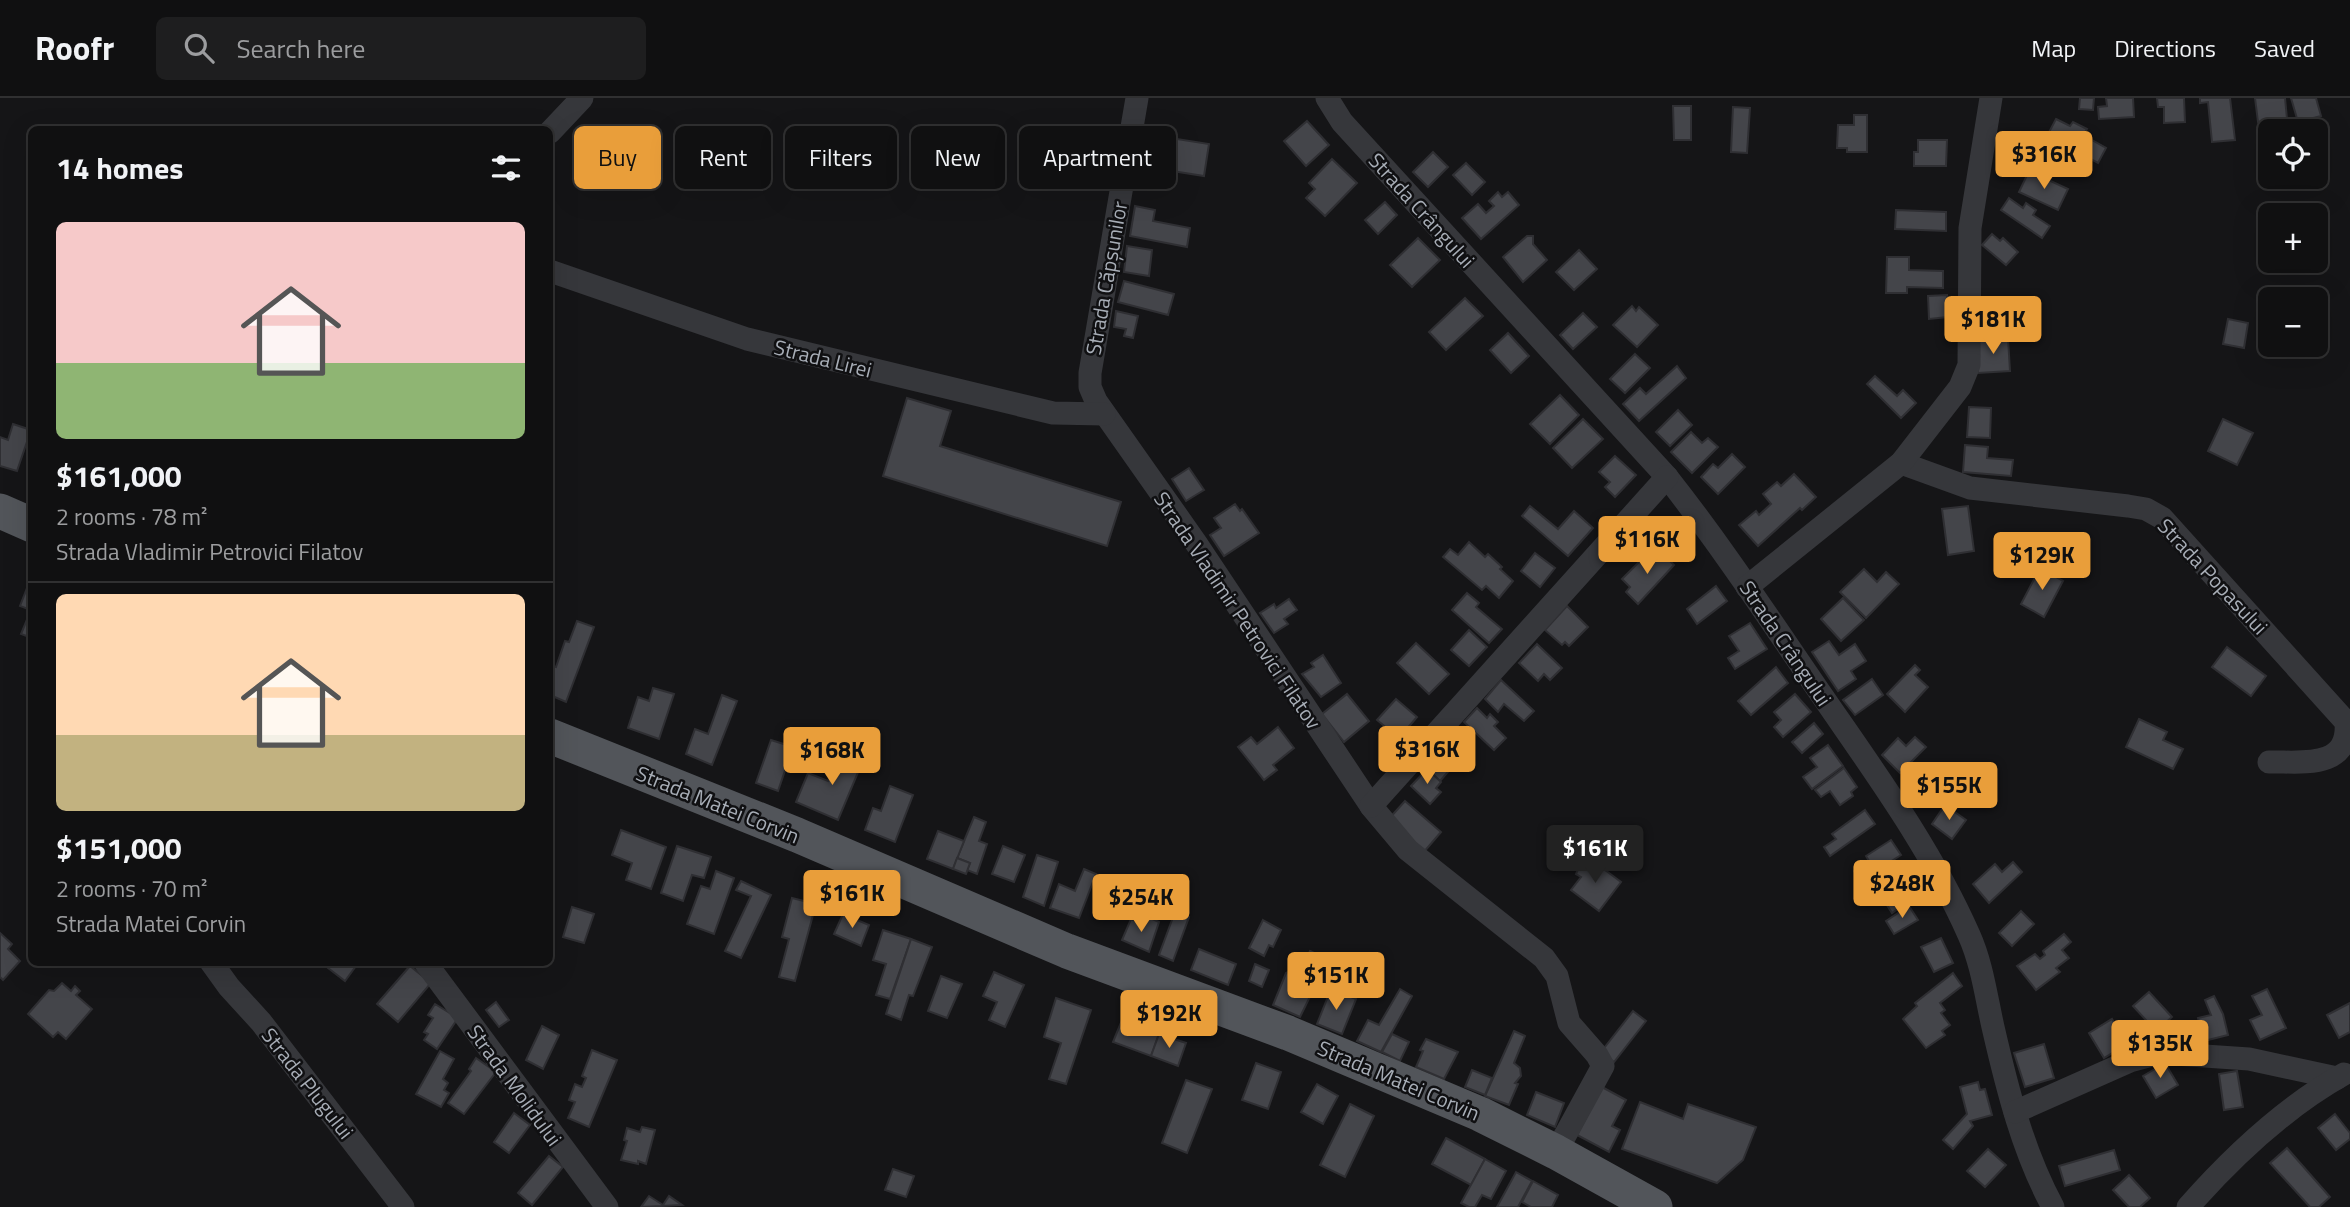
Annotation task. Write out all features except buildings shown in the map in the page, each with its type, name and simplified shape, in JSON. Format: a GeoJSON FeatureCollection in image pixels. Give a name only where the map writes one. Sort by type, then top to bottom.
{"type":"FeatureCollection","features":[{"type":"Feature","properties":{"kind":"main road"},"geometry":{"type":"LineString","coordinates":[[0,511],[28,523]]}},
{"type":"Feature","properties":{"kind":"main road","name":"Strada Matei Corvin"},"geometry":{"type":"LineString","coordinates":[[553,737],[797,835],[1067,951],[1300,1038],[1480,1114],[1556,1152],[1655,1207]]}},
{"type":"Feature","properties":{"kind":"street"},"geometry":{"type":"LineString","coordinates":[[553,129],[582,98]]}},
{"type":"Feature","properties":{"kind":"street","name":"Strada Căpșunilor"},"geometry":{"type":"LineString","coordinates":[[1104,414],[1090,387],[1090,373],[1137,98]]}},
{"type":"Feature","properties":{"kind":"street"},"geometry":{"type":"LineString","coordinates":[[1327,98],[1350,98]]}},
{"type":"Feature","properties":{"kind":"street","name":"Strada Crângului"},"geometry":{"type":"LineString","coordinates":[[1327,98],[1342,122],[1667,478],[1709,531],[1890,792],[1951,897],[1971,938],[1982,972],[1993,1029],[2015,1112],[2030,1160],[2053,1207]]}},
{"type":"Feature","properties":{"kind":"street"},"geometry":{"type":"LineString","coordinates":[[1747,587],[1901,463],[1960,387],[1969,365],[1970,228],[1991,98]]}},
{"type":"Feature","properties":{"kind":"street","name":"Strada Lirei"},"geometry":{"type":"LineString","coordinates":[[553,272],[747,340],[1053,413],[1104,414]]}},
{"type":"Feature","properties":{"kind":"street","name":"Strada Vladimir Petrovici Filatov"},"geometry":{"type":"LineString","coordinates":[[1104,414],[1196,543],[1371,806],[1408,850],[1544,958],[1557,976],[1569,1023],[1597,1055],[1603,1066],[1556,1152]]}},
{"type":"Feature","properties":{"kind":"street","name":"Strada Popasului"},"geometry":{"type":"LineString","coordinates":[[1901,463],[1970,488],[2128,506],[2146,509],[2162,518],[2346,722],[2348,740],[2344,750],[2334,758],[2320,761],[2269,762]]}},
{"type":"Feature","properties":{"kind":"street"},"geometry":{"type":"LineString","coordinates":[[1371,806],[1667,478]]}},
{"type":"Feature","properties":{"kind":"street","name":"Strada Plugului"},"geometry":{"type":"LineString","coordinates":[[214,966],[261,1022],[402,1207]]}},
{"type":"Feature","properties":{"kind":"street","name":"Strada Molidului"},"geometry":{"type":"LineString","coordinates":[[428,966],[607,1207]]}},
{"type":"Feature","properties":{"kind":"street"},"geometry":{"type":"LineString","coordinates":[[2015,1112],[2130,1061],[2160,1052],[2249,1059],[2343,1074]]}},
{"type":"Feature","properties":{"kind":"street"},"geometry":{"type":"LineString","coordinates":[[2188,1207],[2264,1132],[2300,1101],[2343,1074]]}}]}
